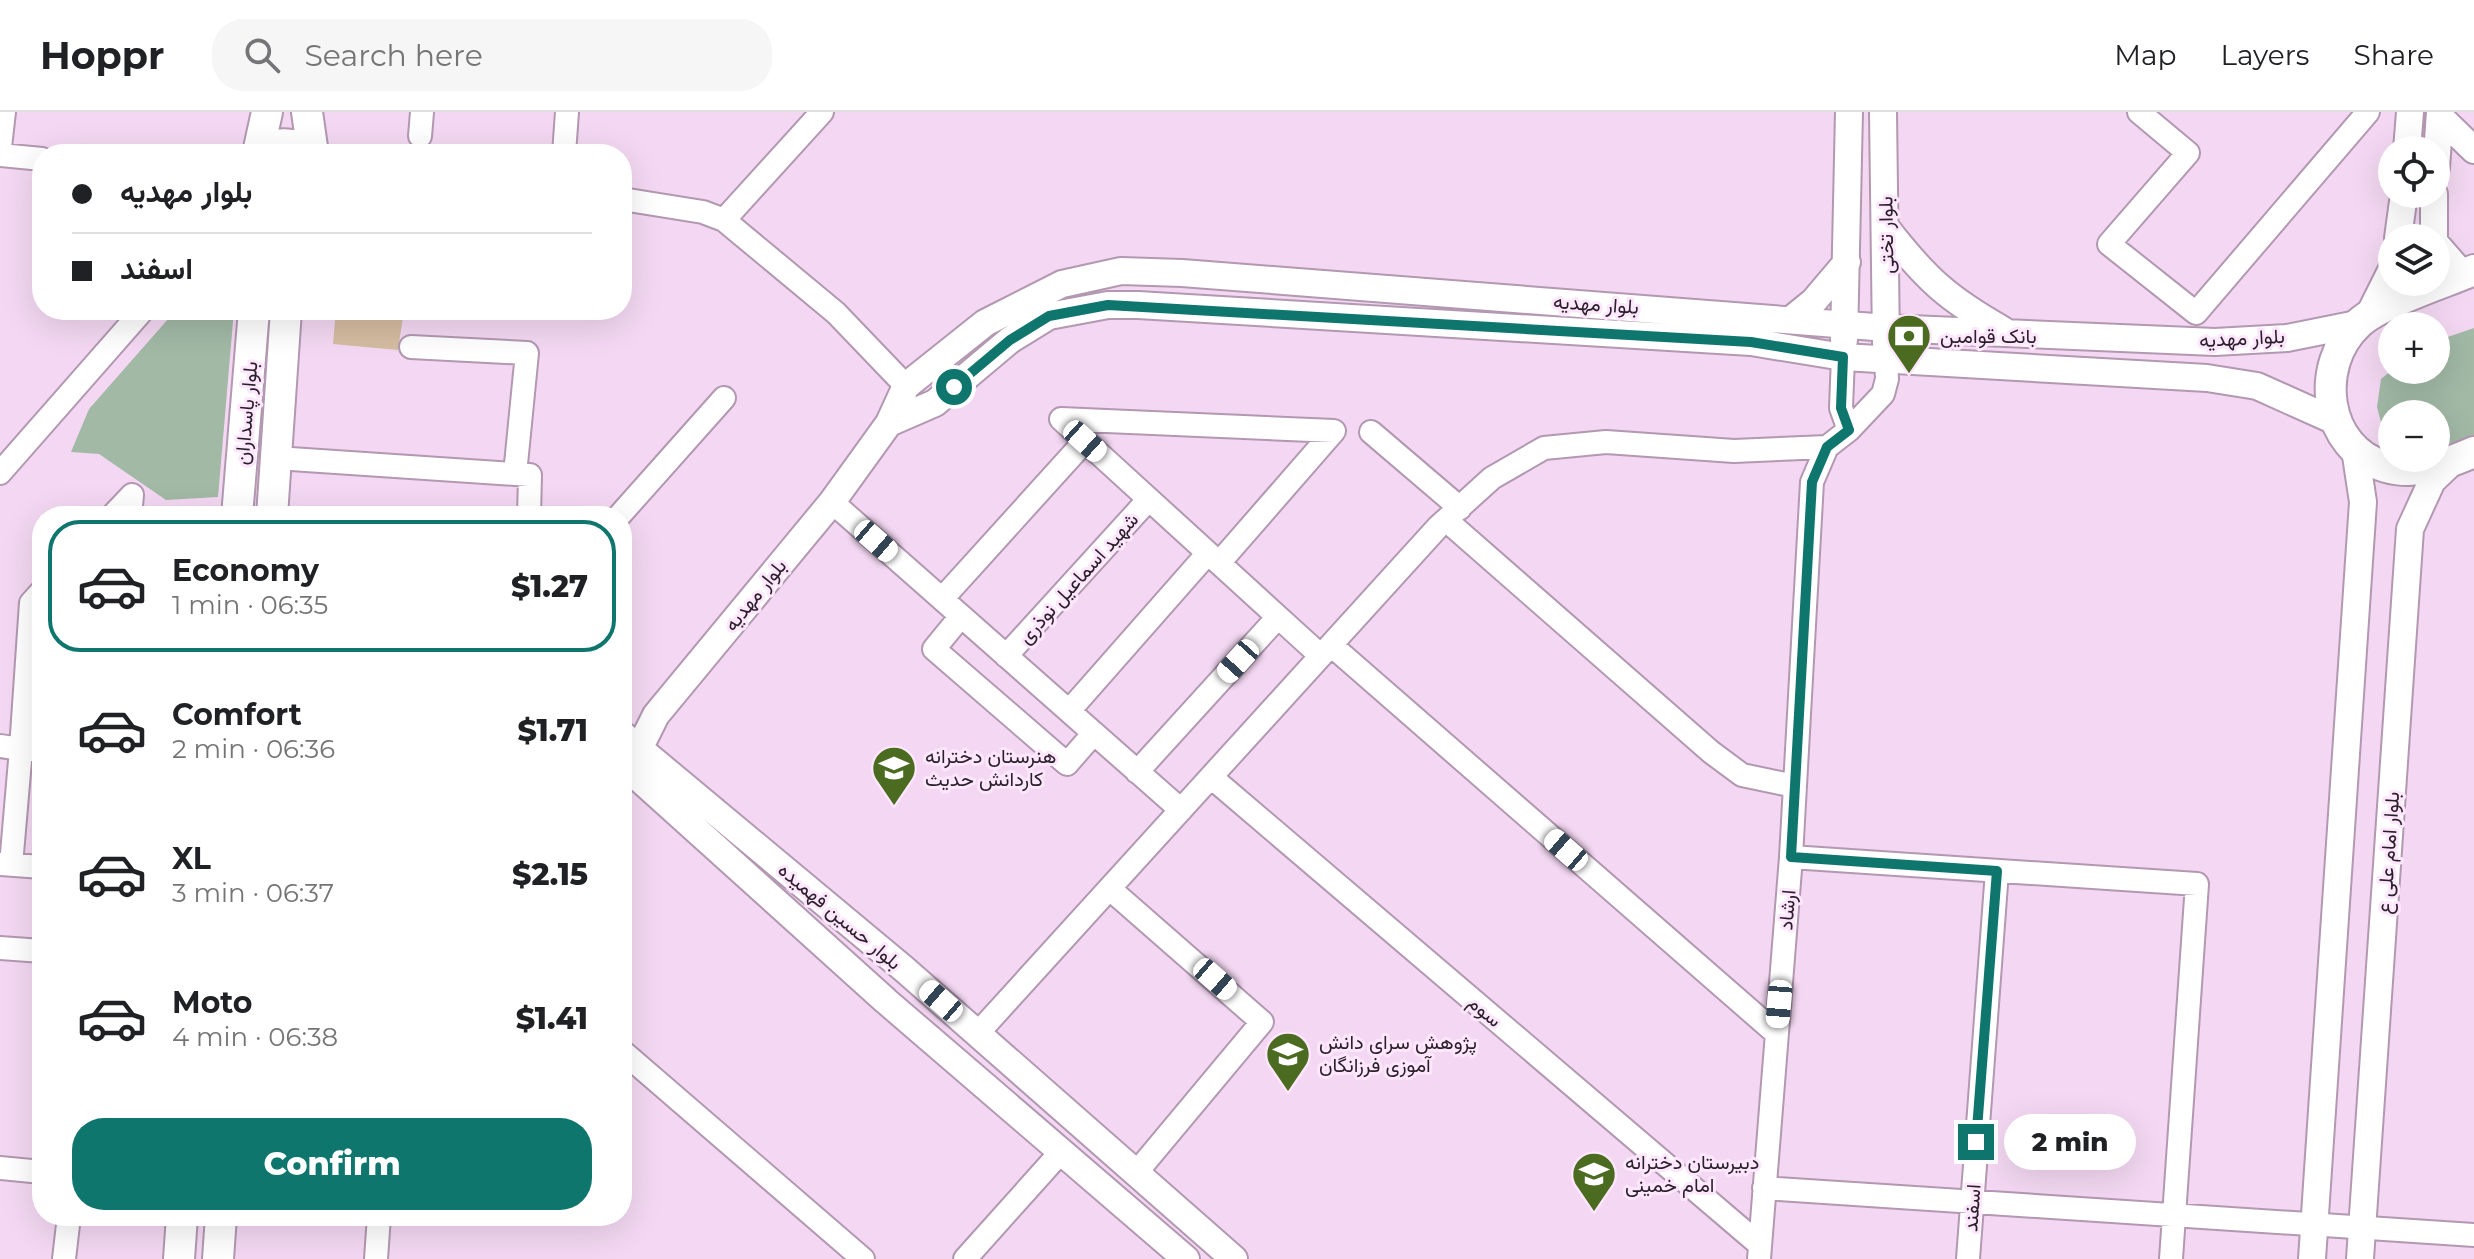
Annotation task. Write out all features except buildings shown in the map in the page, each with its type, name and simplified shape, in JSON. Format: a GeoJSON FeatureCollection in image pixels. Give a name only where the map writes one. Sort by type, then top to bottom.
{"type":"FeatureCollection","features":[{"type":"Feature","properties":{"kind":"main road"},"geometry":{"type":"LineString","coordinates":[[259,144],[267,112]]}},
{"type":"Feature","properties":{"kind":"main road"},"geometry":{"type":"LineString","coordinates":[[307,112],[311,144]]}},
{"type":"Feature","properties":{"kind":"main road"},"geometry":{"type":"LineString","coordinates":[[2464,456],[2420,471],[2385,467],[2355,449],[2335,421],[2328,387],[2336,353],[2363,320],[2468,272]]}},
{"type":"Feature","properties":{"kind":"main road","name":"بلوار پاسداران"},"geometry":{"type":"LineString","coordinates":[[238,506],[253,320]]}},
{"type":"Feature","properties":{"kind":"main road","name":"بلوار پاسداران"},"geometry":{"type":"LineString","coordinates":[[273,506],[285,320]]}},
{"type":"Feature","properties":{"kind":"main road"},"geometry":{"type":"LineString","coordinates":[[179,1259],[181,1226]]}},
{"type":"Feature","properties":{"kind":"main road"},"geometry":{"type":"LineString","coordinates":[[218,1259],[220,1226]]}},
{"type":"Feature","properties":{"kind":"street"},"geometry":{"type":"LineString","coordinates":[[0,147],[4,112]]}},
{"type":"Feature","properties":{"kind":"street"},"geometry":{"type":"LineString","coordinates":[[420,136],[422,112]]}},
{"type":"Feature","properties":{"kind":"street"},"geometry":{"type":"LineString","coordinates":[[565,144],[567,112]]}},
{"type":"Feature","properties":{"kind":"street"},"geometry":{"type":"LineString","coordinates":[[724,220],[822,112]]}},
{"type":"Feature","properties":{"kind":"street","name":"بلوار تختی"},"geometry":{"type":"LineString","coordinates":[[1843,357],[1849,112]]}},
{"type":"Feature","properties":{"kind":"street","name":"بلوار تختی"},"geometry":{"type":"LineString","coordinates":[[1883,112],[1887,229],[1886,359]]}},
{"type":"Feature","properties":{"kind":"street"},"geometry":{"type":"LineString","coordinates":[[2139,112],[2188,153],[2109,244],[2196,313],[2368,112]]}},
{"type":"Feature","properties":{"kind":"street"},"geometry":{"type":"LineString","coordinates":[[2408,136],[2410,112]]}},
{"type":"Feature","properties":{"kind":"street"},"geometry":{"type":"LineString","coordinates":[[2440,114],[2474,150]]}},
{"type":"Feature","properties":{"kind":"street"},"geometry":{"type":"LineString","coordinates":[[2438,136],[2440,114]]}},
{"type":"Feature","properties":{"kind":"street"},"geometry":{"type":"LineString","coordinates":[[0,155],[32,158]]}},
{"type":"Feature","properties":{"kind":"street"},"geometry":{"type":"LineString","coordinates":[[632,201],[703,212],[724,220],[836,313],[906,386]]}},
{"type":"Feature","properties":{"kind":"street"},"geometry":{"type":"LineString","coordinates":[[1887,229],[1914,264],[1953,302],[2006,331]]}},
{"type":"Feature","properties":{"kind":"street"},"geometry":{"type":"LineString","coordinates":[[2450,256],[2468,272]]}},
{"type":"Feature","properties":{"kind":"street"},"geometry":{"type":"LineString","coordinates":[[1793,318],[1814,301],[1847,262]]}},
{"type":"Feature","properties":{"kind":"street","name":"بلوار مهدیه"},"geometry":{"type":"LineString","coordinates":[[632,742],[832,502],[889,423],[906,386],[985,323],[1062,284],[1121,271],[1182,273],[1793,318],[1887,328],[2215,342],[2287,338],[2363,320]]}},
{"type":"Feature","properties":{"kind":"street"},"geometry":{"type":"LineString","coordinates":[[2363,320],[2378,294]]}},
{"type":"Feature","properties":{"kind":"street","name":"بلوار مهدیه"},"geometry":{"type":"LineString","coordinates":[[889,423],[935,403],[1010,340],[1049,316],[1108,305],[1751,342],[1843,357],[2207,378],[2257,386],[2335,421]]}},
{"type":"Feature","properties":{"kind":"street"},"geometry":{"type":"LineString","coordinates":[[0,473],[134,320]]}},
{"type":"Feature","properties":{"kind":"street"},"geometry":{"type":"LineString","coordinates":[[411,347],[527,353],[515,474]]}},
{"type":"Feature","properties":{"kind":"street"},"geometry":{"type":"LineString","coordinates":[[1843,357],[1841,408],[1849,430]]}},
{"type":"Feature","properties":{"kind":"street"},"geometry":{"type":"LineString","coordinates":[[978,1033],[1326,650],[1453,514],[1492,478],[1544,448],[1606,442],[1734,451],[1827,447],[1849,430],[1883,394],[1887,379],[1886,359]]}},
{"type":"Feature","properties":{"kind":"street"},"geometry":{"type":"LineString","coordinates":[[628,506],[724,398]]}},
{"type":"Feature","properties":{"kind":"street"},"geometry":{"type":"LineString","coordinates":[[1069,711],[1213,558],[1334,431],[1061,419],[1213,558],[1278,617],[1326,650],[1777,1034]]}},
{"type":"Feature","properties":{"kind":"street"},"geometry":{"type":"LineString","coordinates":[[1371,432],[1453,514],[1711,752],[1742,775],[1794,786]]}},
{"type":"Feature","properties":{"kind":"street"},"geometry":{"type":"LineString","coordinates":[[942,599],[1085,441]]}},
{"type":"Feature","properties":{"kind":"street","name":"ارشاد"},"geometry":{"type":"LineString","coordinates":[[1760,1252],[1791,857],[1812,482],[1827,447]]}},
{"type":"Feature","properties":{"kind":"street"},"geometry":{"type":"LineString","coordinates":[[2312,1259],[2363,502],[2355,449]]}},
{"type":"Feature","properties":{"kind":"street","name":"بلوار امام علی ع"},"geometry":{"type":"LineString","coordinates":[[2360,1259],[2410,529],[2432,481],[2464,456]]}},
{"type":"Feature","properties":{"kind":"street"},"geometry":{"type":"LineString","coordinates":[[276,458],[530,475],[529,506]]}},
{"type":"Feature","properties":{"kind":"street"},"geometry":{"type":"LineString","coordinates":[[122,506],[132,495],[131,506]]}},
{"type":"Feature","properties":{"kind":"street","name":"شهید اسماعیل نوذری"},"geometry":{"type":"LineString","coordinates":[[1006,656],[1149,499]]}},
{"type":"Feature","properties":{"kind":"street"},"geometry":{"type":"LineString","coordinates":[[832,502],[1181,810]]}},
{"type":"Feature","properties":{"kind":"street"},"geometry":{"type":"LineString","coordinates":[[961,616],[934,649],[1067,764],[1094,733]]}},
{"type":"Feature","properties":{"kind":"street"},"geometry":{"type":"LineString","coordinates":[[1137,772],[1278,617]]}},
{"type":"Feature","properties":{"kind":"street"},"geometry":{"type":"LineString","coordinates":[[32,669],[6,864],[32,866]]}},
{"type":"Feature","properties":{"kind":"street","name":"بلوار حسین فهمیده"},"geometry":{"type":"LineString","coordinates":[[632,756],[978,1033],[1234,1259]]}},
{"type":"Feature","properties":{"kind":"street","name":"بلوار حسین فهمیده"},"geometry":{"type":"LineString","coordinates":[[632,756],[1060,1153],[1186,1259]]}},
{"type":"Feature","properties":{"kind":"street","name":"سوم"},"geometry":{"type":"LineString","coordinates":[[1211,777],[1760,1252]]}},
{"type":"Feature","properties":{"kind":"street"},"geometry":{"type":"LineString","coordinates":[[1791,857],[2197,884],[2171,1259]]}},
{"type":"Feature","properties":{"kind":"street","name":"اسفند"},"geometry":{"type":"LineString","coordinates":[[1968,1259],[1997,871]]}},
{"type":"Feature","properties":{"kind":"street"},"geometry":{"type":"LineString","coordinates":[[1110,889],[1262,1022],[1136,1173]]}},
{"type":"Feature","properties":{"kind":"street"},"geometry":{"type":"LineString","coordinates":[[0,948],[32,950]]}},
{"type":"Feature","properties":{"kind":"street"},"geometry":{"type":"LineString","coordinates":[[632,1060],[863,1259]]}},
{"type":"Feature","properties":{"kind":"street"},"geometry":{"type":"LineString","coordinates":[[965,1259],[1060,1153]]}},
{"type":"Feature","properties":{"kind":"street"},"geometry":{"type":"LineString","coordinates":[[0,1168],[32,1171]]}},
{"type":"Feature","properties":{"kind":"street"},"geometry":{"type":"LineString","coordinates":[[1764,1188],[2474,1235]]}},
{"type":"Feature","properties":{"kind":"street"},"geometry":{"type":"LineString","coordinates":[[64,1259],[68,1226]]}},
{"type":"Feature","properties":{"kind":"street"},"geometry":{"type":"LineString","coordinates":[[376,1259],[378,1226]]}},
{"type":"Feature","properties":{"kind":"green space"},"geometry":{"type":"Polygon","coordinates":[[[167,320],[233,320],[218,497],[166,500],[99,454],[71,452],[89,409],[167,320]]]}},
{"type":"Feature","properties":{"kind":"green space"},"geometry":{"type":"Polygon","coordinates":[[[2474,328],[2474,445],[2450,453],[2450,400],[2378,400],[2380,384],[2450,384],[2450,336],[2474,328]]]}},
{"type":"Feature","properties":{"kind":"place","name":"بانک قوامین"},"geometry":{"type":"Point","coordinates":[1909,375]}},
{"type":"Feature","properties":{"kind":"place","name":"هنرستان دخترانه کاردانش حدیث"},"geometry":{"type":"Point","coordinates":[894,807]}},
{"type":"Feature","properties":{"kind":"place","name":"پژوهش سرای دانش آموزی فرزانگان"},"geometry":{"type":"Point","coordinates":[1288,1093]}},
{"type":"Feature","properties":{"kind":"place","name":"دبیرستان دخترانه امام خمینی"},"geometry":{"type":"Point","coordinates":[1594,1213]}},
{"type":"Feature","properties":{"kind":"route"},"geometry":{"type":"LineString","coordinates":[[954,387],[1010,340],[1049,316],[1108,305],[1751,342],[1843,357],[1841,408],[1849,430],[1827,447],[1812,482],[1791,857],[1997,871],[1976,1142]]}}]}
